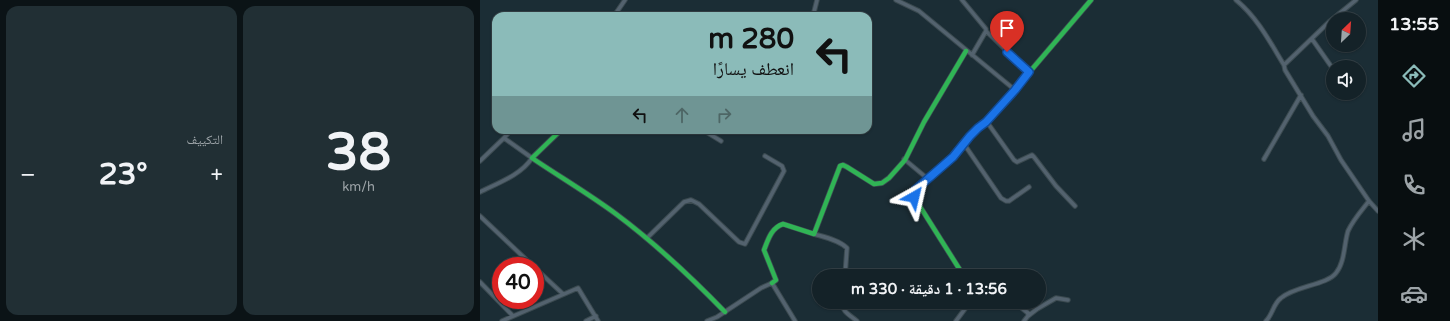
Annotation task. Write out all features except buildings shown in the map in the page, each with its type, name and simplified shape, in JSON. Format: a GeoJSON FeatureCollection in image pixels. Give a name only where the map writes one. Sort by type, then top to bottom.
{"type":"FeatureCollection","features":[{"type":"Feature","properties":{"kind":"street"},"geometry":{"type":"LineString","coordinates":[[617,12],[625,0]]}},
{"type":"Feature","properties":{"kind":"street"},"geometry":{"type":"LineString","coordinates":[[814,12],[817,0]]}},
{"type":"Feature","properties":{"kind":"street"},"geometry":{"type":"LineString","coordinates":[[896,0],[919,11],[1015,90]]}},
{"type":"Feature","properties":{"kind":"street"},"geometry":{"type":"LineString","coordinates":[[962,0],[986,29],[986,31],[1029,72]]}},
{"type":"Feature","properties":{"kind":"street"},"geometry":{"type":"LineString","coordinates":[[959,269],[914,197],[913,193],[953,157],[978,128],[986,122],[1091,0]]}},
{"type":"Feature","properties":{"kind":"street"},"geometry":{"type":"LineString","coordinates":[[1236,0],[1249,12],[1258,24],[1301,95],[1369,200],[1378,211]]}},
{"type":"Feature","properties":{"kind":"street"},"geometry":{"type":"LineString","coordinates":[[1284,65],[1329,22],[1356,0]]}},
{"type":"Feature","properties":{"kind":"street"},"geometry":{"type":"LineString","coordinates":[[972,56],[986,31]]}},
{"type":"Feature","properties":{"kind":"street"},"geometry":{"type":"LineString","coordinates":[[1312,39],[1327,60]]}},
{"type":"Feature","properties":{"kind":"street"},"geometry":{"type":"LineString","coordinates":[[814,234],[837,170],[840,166],[843,165],[874,184],[879,184],[885,181],[901,166],[923,123],[954,74],[966,51]]}},
{"type":"Feature","properties":{"kind":"street"},"geometry":{"type":"LineString","coordinates":[[1264,158],[1301,95]]}},
{"type":"Feature","properties":{"kind":"street"},"geometry":{"type":"LineString","coordinates":[[986,122],[1014,160],[1017,162],[1032,155],[1056,186],[1075,206]]}},
{"type":"Feature","properties":{"kind":"street"},"geometry":{"type":"LineString","coordinates":[[480,161],[508,134]]}},
{"type":"Feature","properties":{"kind":"street"},"geometry":{"type":"LineString","coordinates":[[480,192],[528,165],[532,158],[557,134]]}},
{"type":"Feature","properties":{"kind":"street"},"geometry":{"type":"LineString","coordinates":[[710,134],[721,141]]}},
{"type":"Feature","properties":{"kind":"street"},"geometry":{"type":"LineString","coordinates":[[504,138],[588,194],[647,238],[684,271],[725,312]]}},
{"type":"Feature","properties":{"kind":"street"},"geometry":{"type":"LineString","coordinates":[[964,144],[1001,198],[1006,202],[1029,187]]}},
{"type":"Feature","properties":{"kind":"street"},"geometry":{"type":"LineString","coordinates":[[647,238],[684,202],[691,200],[698,204],[739,242],[745,244],[784,171],[782,166],[765,156]]}},
{"type":"Feature","properties":{"kind":"street"},"geometry":{"type":"LineString","coordinates":[[904,159],[928,179]]}},
{"type":"Feature","properties":{"kind":"street"},"geometry":{"type":"LineString","coordinates":[[1266,321],[1270,317],[1275,304],[1281,298],[1292,291],[1324,280],[1336,274],[1342,261],[1349,231],[1353,222],[1369,200]]}},
{"type":"Feature","properties":{"kind":"street"},"geometry":{"type":"LineString","coordinates":[[480,216],[523,257]]}},
{"type":"Feature","properties":{"kind":"street"},"geometry":{"type":"LineString","coordinates":[[706,321],[725,312],[761,288],[775,282],[776,280],[764,250],[778,225],[784,224],[840,243],[847,248],[846,269]]}},
{"type":"Feature","properties":{"kind":"street"},"geometry":{"type":"LineString","coordinates":[[544,276],[563,294]]}},
{"type":"Feature","properties":{"kind":"street"},"geometry":{"type":"LineString","coordinates":[[480,282],[513,316]]}},
{"type":"Feature","properties":{"kind":"street"},"geometry":{"type":"LineString","coordinates":[[772,284],[795,321]]}},
{"type":"Feature","properties":{"kind":"street"},"geometry":{"type":"LineString","coordinates":[[502,321],[578,288],[598,321]]}},
{"type":"Feature","properties":{"kind":"street"},"geometry":{"type":"LineString","coordinates":[[1024,321],[1037,309],[1056,298],[1068,300]]}},
{"type":"Feature","properties":{"kind":"street"},"geometry":{"type":"LineString","coordinates":[[843,309],[857,321]]}},
{"type":"Feature","properties":{"kind":"street"},"geometry":{"type":"LineString","coordinates":[[956,321],[965,309]]}},
{"type":"Feature","properties":{"kind":"street"},"geometry":{"type":"LineString","coordinates":[[1023,309],[1028,316]]}},
{"type":"Feature","properties":{"kind":"street"},"geometry":{"type":"LineString","coordinates":[[586,321],[596,316]]}},
{"type":"Feature","properties":{"kind":"street"},"geometry":{"type":"LineString","coordinates":[[1270,317],[1273,321]]}},
{"type":"Feature","properties":{"kind":"traffic: fast"},"geometry":{"type":"LineString","coordinates":[[959,269],[914,197],[913,193],[953,157],[978,128],[987,122],[1091,0]]}},
{"type":"Feature","properties":{"kind":"traffic: fast"},"geometry":{"type":"LineString","coordinates":[[772,283],[776,280],[764,250],[773,231],[783,224],[814,234],[840,166],[843,165],[847,167],[874,184],[882,183],[889,178],[905,160],[924,122],[966,51]]}},
{"type":"Feature","properties":{"kind":"traffic: fast"},"geometry":{"type":"LineString","coordinates":[[557,134],[532,158],[595,199],[630,225],[672,261],[725,312]]}},
{"type":"Feature","properties":{"kind":"route"},"geometry":{"type":"LineString","coordinates":[[914,197],[913,193],[915,190],[953,157],[970,136],[986,122],[1015,90],[1029,72],[1007,52]]}}]}
